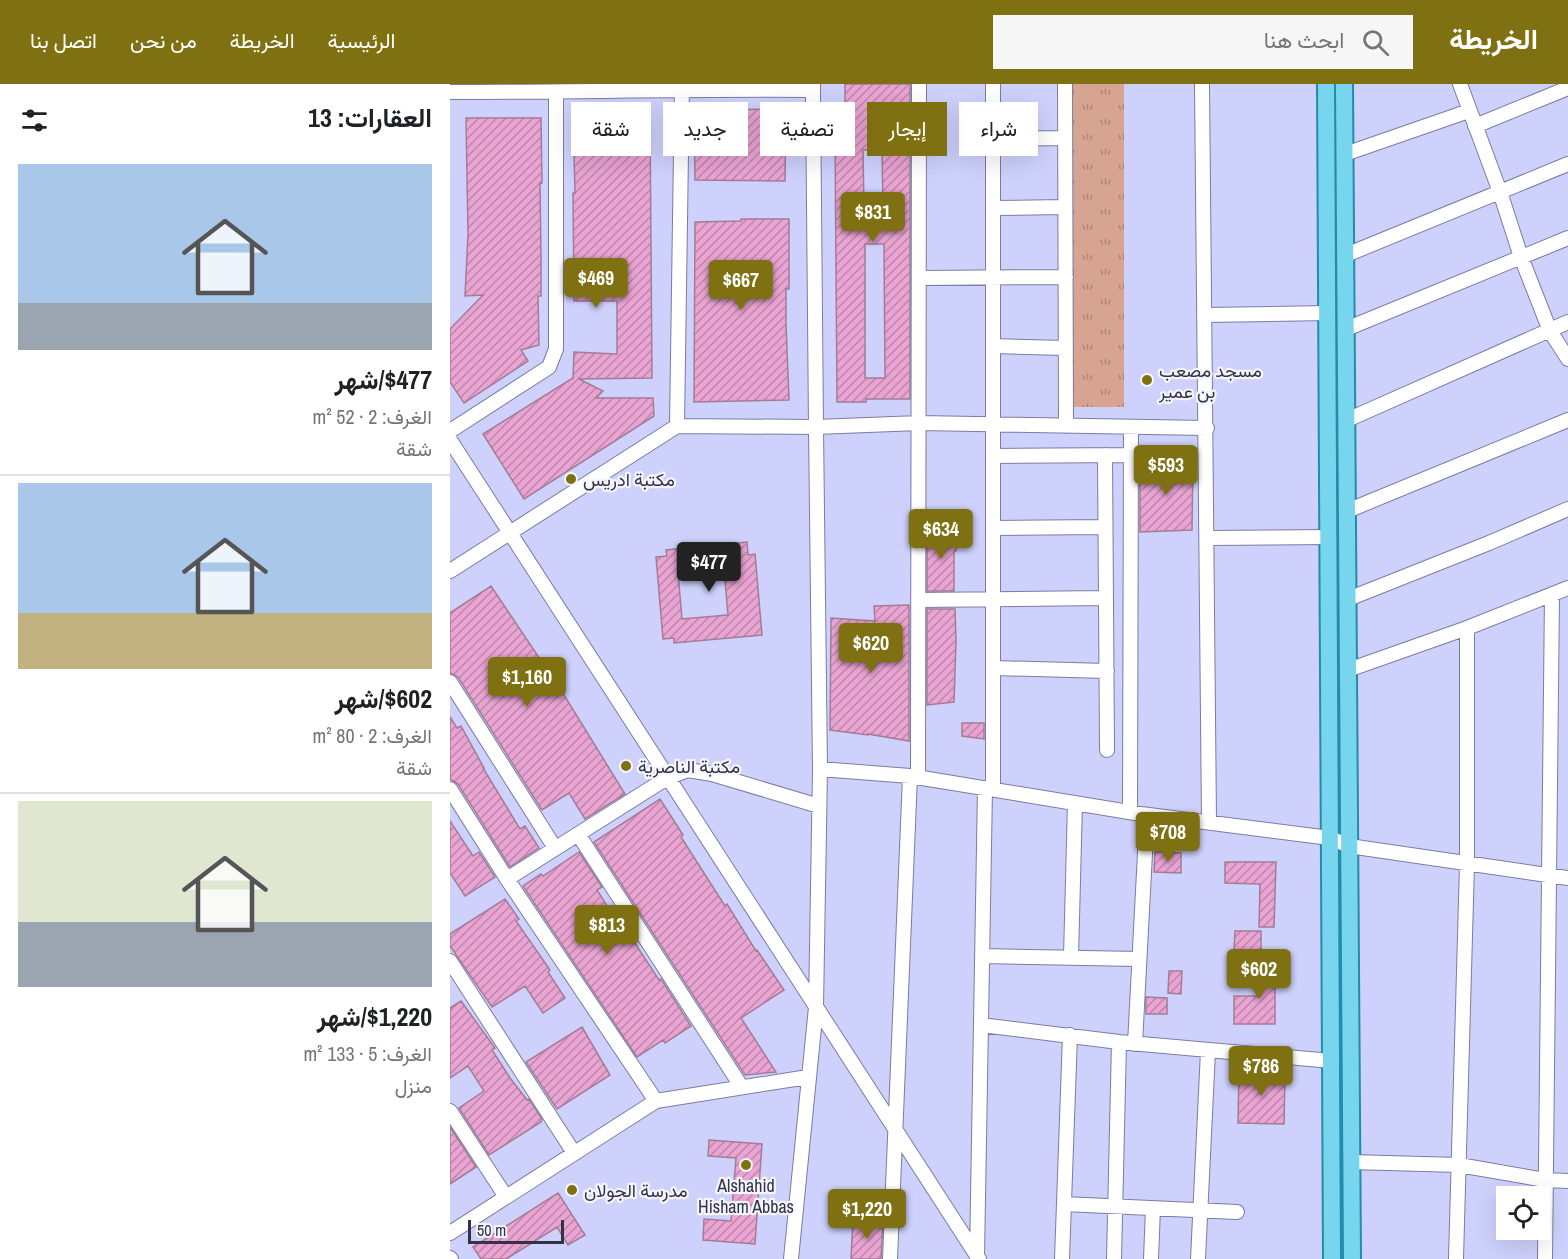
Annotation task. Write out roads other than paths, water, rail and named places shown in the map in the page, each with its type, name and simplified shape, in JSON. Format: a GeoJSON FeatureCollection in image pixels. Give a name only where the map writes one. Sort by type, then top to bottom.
{"type":"FeatureCollection","features":[{"type":"Feature","properties":{"kind":"main road"},"geometry":{"type":"LineString","coordinates":[[1326,84],[1332,1259]]}},
{"type":"Feature","properties":{"kind":"main road"},"geometry":{"type":"LineString","coordinates":[[1344,84],[1352,1259]]}},
{"type":"Feature","properties":{"kind":"street"},"geometry":{"type":"LineString","coordinates":[[890,1259],[914,776],[918,600],[919,84]]}},
{"type":"Feature","properties":{"kind":"street"},"geometry":{"type":"LineString","coordinates":[[993,84],[993,102]]}},
{"type":"Feature","properties":{"kind":"street"},"geometry":{"type":"LineString","coordinates":[[1065,84],[1066,426]]}},
{"type":"Feature","properties":{"kind":"street"},"geometry":{"type":"LineString","coordinates":[[1202,84],[1209,822]]}},
{"type":"Feature","properties":{"kind":"street"},"geometry":{"type":"LineString","coordinates":[[1460,84],[1500,192],[1521,257],[1550,331],[1568,359]]}},
{"type":"Feature","properties":{"kind":"street"},"geometry":{"type":"LineString","coordinates":[[677,426],[682,86]]}},
{"type":"Feature","properties":{"kind":"street"},"geometry":{"type":"LineString","coordinates":[[450,92],[556,92],[682,86],[813,87],[820,769],[816,1007],[791,1259]]}},
{"type":"Feature","properties":{"kind":"street"},"geometry":{"type":"LineString","coordinates":[[1475,126],[1568,88]]}},
{"type":"Feature","properties":{"kind":"street"},"geometry":{"type":"LineString","coordinates":[[450,431],[549,366],[556,350],[556,92]]}},
{"type":"Feature","properties":{"kind":"street"},"geometry":{"type":"LineString","coordinates":[[1345,154],[1469,111]]}},
{"type":"Feature","properties":{"kind":"street"},"geometry":{"type":"LineString","coordinates":[[1038,138],[1065,138]]}},
{"type":"Feature","properties":{"kind":"street"},"geometry":{"type":"LineString","coordinates":[[978,1258],[982,956],[993,669],[993,156]]}},
{"type":"Feature","properties":{"kind":"street"},"geometry":{"type":"LineString","coordinates":[[1346,255],[1568,164]]}},
{"type":"Feature","properties":{"kind":"street"},"geometry":{"type":"LineString","coordinates":[[993,208],[1065,207]]}},
{"type":"Feature","properties":{"kind":"street"},"geometry":{"type":"LineString","coordinates":[[1346,329],[1568,238]]}},
{"type":"Feature","properties":{"kind":"street"},"geometry":{"type":"LineString","coordinates":[[919,278],[1066,277]]}},
{"type":"Feature","properties":{"kind":"street"},"geometry":{"type":"LineString","coordinates":[[1205,315],[1328,313]]}},
{"type":"Feature","properties":{"kind":"street"},"geometry":{"type":"LineString","coordinates":[[1347,420],[1568,322]]}},
{"type":"Feature","properties":{"kind":"street"},"geometry":{"type":"LineString","coordinates":[[993,346],[1066,348]]}},
{"type":"Feature","properties":{"kind":"street"},"geometry":{"type":"LineString","coordinates":[[1347,511],[1568,420]]}},
{"type":"Feature","properties":{"kind":"street"},"geometry":{"type":"LineString","coordinates":[[450,571],[677,426],[816,427],[919,423],[1207,428]]}},
{"type":"Feature","properties":{"kind":"street"},"geometry":{"type":"LineString","coordinates":[[1130,812],[1131,427]]}},
{"type":"Feature","properties":{"kind":"street"},"geometry":{"type":"LineString","coordinates":[[450,440],[978,1258]]}},
{"type":"Feature","properties":{"kind":"street"},"geometry":{"type":"LineString","coordinates":[[1105,455],[1107,750]]}},
{"type":"Feature","properties":{"kind":"street"},"geometry":{"type":"LineString","coordinates":[[993,456],[1131,455]]}},
{"type":"Feature","properties":{"kind":"street"},"geometry":{"type":"LineString","coordinates":[[1348,599],[1489,543],[1568,508]]}},
{"type":"Feature","properties":{"kind":"street"},"geometry":{"type":"LineString","coordinates":[[993,528],[1105,527]]}},
{"type":"Feature","properties":{"kind":"street"},"geometry":{"type":"LineString","coordinates":[[1208,538],[1329,537]]}},
{"type":"Feature","properties":{"kind":"street"},"geometry":{"type":"LineString","coordinates":[[1348,670],[1467,628],[1568,588]]}},
{"type":"Feature","properties":{"kind":"street"},"geometry":{"type":"LineString","coordinates":[[1545,1259],[1552,594]]}},
{"type":"Feature","properties":{"kind":"street"},"geometry":{"type":"LineString","coordinates":[[918,600],[1106,598]]}},
{"type":"Feature","properties":{"kind":"street"},"geometry":{"type":"LineString","coordinates":[[1456,1259],[1467,864],[1467,628]]}},
{"type":"Feature","properties":{"kind":"street"},"geometry":{"type":"LineString","coordinates":[[993,669],[1107,671]]}},
{"type":"Feature","properties":{"kind":"street"},"geometry":{"type":"LineString","coordinates":[[450,682],[555,848]]}},
{"type":"Feature","properties":{"kind":"street"},"geometry":{"type":"LineString","coordinates":[[820,769],[914,776],[1130,812],[1330,838],[1349,846],[1568,878]]}},
{"type":"Feature","properties":{"kind":"street"},"geometry":{"type":"LineString","coordinates":[[507,879],[667,778],[688,770],[712,774],[819,806]]}},
{"type":"Feature","properties":{"kind":"street"},"geometry":{"type":"LineString","coordinates":[[450,789],[507,879],[656,1101]]}},
{"type":"Feature","properties":{"kind":"street"},"geometry":{"type":"LineString","coordinates":[[1071,957],[1075,803]]}},
{"type":"Feature","properties":{"kind":"street"},"geometry":{"type":"LineString","coordinates":[[1135,1044],[1146,814]]}},
{"type":"Feature","properties":{"kind":"street"},"geometry":{"type":"LineString","coordinates":[[578,834],[741,1086]]}},
{"type":"Feature","properties":{"kind":"street"},"geometry":{"type":"LineString","coordinates":[[982,956],[1139,959]]}},
{"type":"Feature","properties":{"kind":"street"},"geometry":{"type":"LineString","coordinates":[[450,961],[574,1153]]}},
{"type":"Feature","properties":{"kind":"street"},"geometry":{"type":"LineString","coordinates":[[981,1025],[1135,1044],[1332,1061]]}},
{"type":"Feature","properties":{"kind":"street"},"geometry":{"type":"LineString","coordinates":[[1062,1259],[1070,1035]]}},
{"type":"Feature","properties":{"kind":"street"},"geometry":{"type":"LineString","coordinates":[[1114,1259],[1119,1042]]}},
{"type":"Feature","properties":{"kind":"street"},"geometry":{"type":"LineString","coordinates":[[1198,1259],[1208,1051]]}},
{"type":"Feature","properties":{"kind":"street"},"geometry":{"type":"LineString","coordinates":[[450,1233],[656,1101],[808,1077]]}},
{"type":"Feature","properties":{"kind":"street"},"geometry":{"type":"LineString","coordinates":[[450,1111],[506,1197]]}},
{"type":"Feature","properties":{"kind":"street"},"geometry":{"type":"LineString","coordinates":[[1351,1162],[1460,1165],[1545,1180],[1568,1181]]}},
{"type":"Feature","properties":{"kind":"street"},"geometry":{"type":"LineString","coordinates":[[1064,1204],[1237,1212]]}},
{"type":"Feature","properties":{"kind":"street"},"geometry":{"type":"LineString","coordinates":[[1151,1259],[1153,1208]]}},
{"type":"Feature","properties":{"kind":"place","name":"مسجد مصعب بن عمير"},"geometry":{"type":"Point","coordinates":[1147,380]}},
{"type":"Feature","properties":{"kind":"place","name":"مكتبة ادريس"},"geometry":{"type":"Point","coordinates":[571,479]}},
{"type":"Feature","properties":{"kind":"place","name":"مكتبة الناصرية"},"geometry":{"type":"Point","coordinates":[626,766]}},
{"type":"Feature","properties":{"kind":"place","name":"Alshahid Hisham Abbas"},"geometry":{"type":"Point","coordinates":[746,1165]}},
{"type":"Feature","properties":{"kind":"place","name":"مدرسة الجولان"},"geometry":{"type":"Point","coordinates":[572,1190]}}]}
